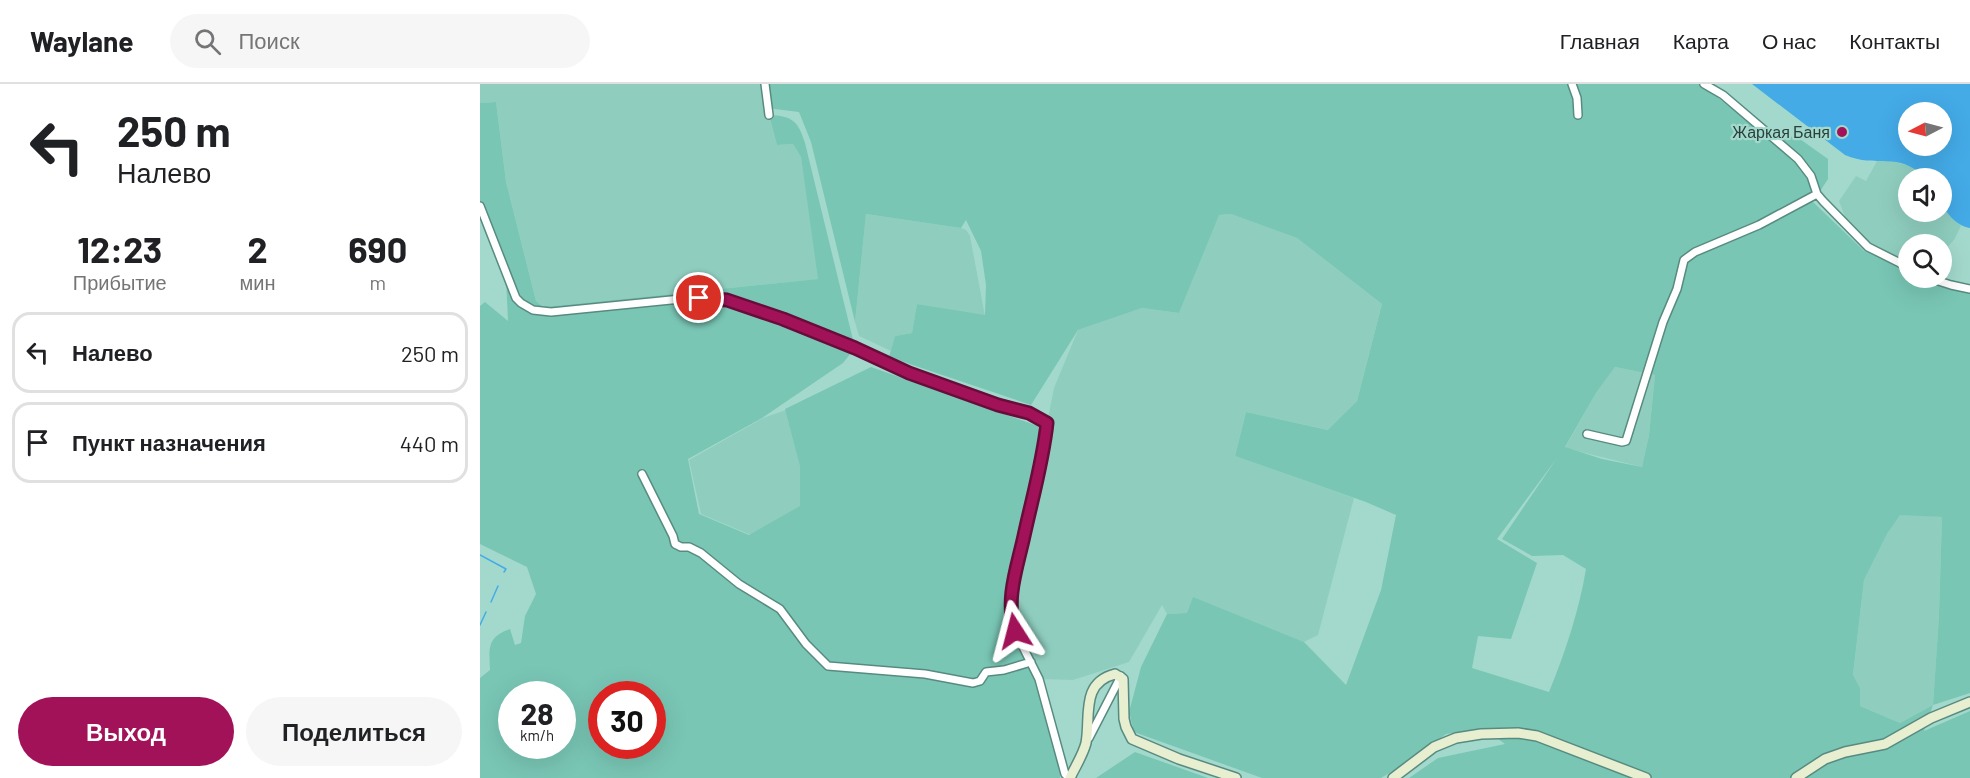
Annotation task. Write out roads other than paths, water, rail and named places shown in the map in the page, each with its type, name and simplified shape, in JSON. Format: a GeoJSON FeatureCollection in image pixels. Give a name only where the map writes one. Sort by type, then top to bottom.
{"type":"FeatureCollection","features":[{"type":"Feature","properties":{"kind":"street"},"geometry":{"type":"LineString","coordinates":[[765,84],[769,115]]}},
{"type":"Feature","properties":{"kind":"street"},"geometry":{"type":"LineString","coordinates":[[1572,84],[1577,98],[1578,115]]}},
{"type":"Feature","properties":{"kind":"street"},"geometry":{"type":"LineString","coordinates":[[1704,84],[1723,95],[1798,159],[1811,176],[1817,194],[1868,247],[1898,262]]}},
{"type":"Feature","properties":{"kind":"street"},"geometry":{"type":"LineString","coordinates":[[1587,434],[1626,441],[1663,322],[1677,289],[1684,260],[1695,252],[1759,225],[1817,194]]}},
{"type":"Feature","properties":{"kind":"street"},"geometry":{"type":"LineString","coordinates":[[480,206],[511,289],[521,303],[533,310],[551,312],[699,298],[727,300],[804,327],[918,377],[988,402],[1029,413],[1047,423],[1015,572],[1011,602],[1015,631],[1043,691],[1065,774],[1069,778],[1121,676]]}},
{"type":"Feature","properties":{"kind":"street"},"geometry":{"type":"LineString","coordinates":[[1952,285],[1970,289]]}},
{"type":"Feature","properties":{"kind":"street"},"geometry":{"type":"LineString","coordinates":[[642,474],[675,544],[700,553],[739,584],[780,609],[806,644],[828,666],[925,674],[973,683],[980,681],[986,672],[1004,670],[1031,662]]}},
{"type":"Feature","properties":{"kind":"street"},"geometry":{"type":"LineString","coordinates":[[1086,744],[1091,695],[1107,676],[1115,674],[1121,676]]}},
{"type":"Feature","properties":{"kind":"street"},"geometry":{"type":"LineString","coordinates":[[1121,676],[1124,685],[1124,719],[1132,739],[1179,759],[1236,778]]}},
{"type":"Feature","properties":{"kind":"street"},"geometry":{"type":"LineString","coordinates":[[1796,778],[1825,759],[1845,752],[1885,744],[1931,718],[1970,702]]}},
{"type":"Feature","properties":{"kind":"street"},"geometry":{"type":"LineString","coordinates":[[1393,778],[1429,750],[1456,738],[1481,734],[1518,733],[1537,736],[1646,778]]}},
{"type":"Feature","properties":{"kind":"water"},"geometry":{"type":"Polygon","coordinates":[[[1752,84],[1970,84],[1970,228],[1952,217],[1952,168],[1912,168],[1896,162],[1856,159],[1845,155],[1752,84]]]}},
{"type":"Feature","properties":{"kind":"waterway"},"geometry":{"type":"LineString","coordinates":[[480,555],[506,569],[504,572]]}},
{"type":"Feature","properties":{"kind":"waterway"},"geometry":{"type":"LineString","coordinates":[[491,602],[498,586]]}},
{"type":"Feature","properties":{"kind":"waterway"},"geometry":{"type":"LineString","coordinates":[[480,625],[486,612]]}},
{"type":"Feature","properties":{"kind":"place","name":"Жаркая Баня"},"geometry":{"type":"Point","coordinates":[1842,132]}}]}
